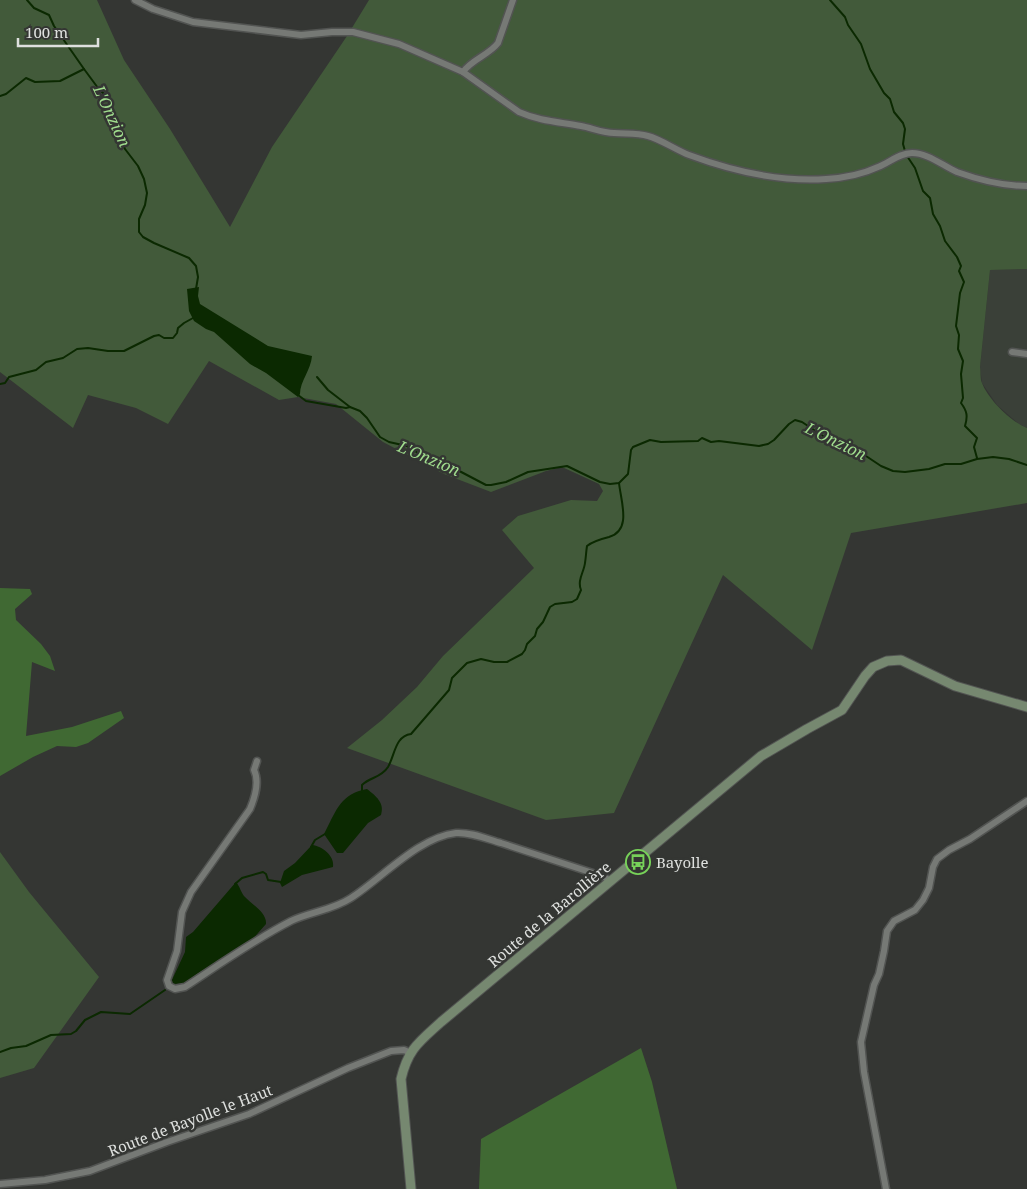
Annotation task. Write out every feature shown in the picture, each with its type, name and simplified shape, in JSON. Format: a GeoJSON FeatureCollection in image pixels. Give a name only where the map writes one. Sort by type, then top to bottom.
{"type":"FeatureCollection","features":[{"type":"Feature","properties":{"kind":"main road","name":"Route de la Barollière"},"geometry":{"type":"LineString","coordinates":[[411,1189],[401,1079],[405,1062],[415,1046],[441,1022],[761,756],[842,710],[873,667],[887,661],[901,660],[955,686],[1025,707]]}},
{"type":"Feature","properties":{"kind":"street"},"geometry":{"type":"LineString","coordinates":[[135,0],[152,9],[193,22],[301,35],[354,32],[399,44],[463,72],[528,116],[613,133],[631,133],[648,136],[675,149],[710,162],[758,174],[792,179],[828,179],[875,169],[896,157],[912,153],[929,157],[960,173],[1008,186],[1027,186]]}},
{"type":"Feature","properties":{"kind":"street"},"geometry":{"type":"LineString","coordinates":[[463,72],[470,64],[494,48],[498,42],[513,0]]}},
{"type":"Feature","properties":{"kind":"street"},"geometry":{"type":"LineString","coordinates":[[1012,352],[1027,354]]}},
{"type":"Feature","properties":{"kind":"street"},"geometry":{"type":"LineString","coordinates":[[256,761],[254,770],[258,778],[250,809],[191,892],[182,912],[177,951],[166,980],[169,986],[175,989],[185,987],[267,934],[293,920],[350,899],[398,862],[433,839],[457,833],[474,835],[507,845],[602,876],[611,881]]}},
{"type":"Feature","properties":{"kind":"street"},"geometry":{"type":"LineString","coordinates":[[886,1189],[864,1072],[861,1042],[884,951],[887,931],[894,920],[915,910],[923,900],[929,888],[933,867],[937,859],[1027,801]]}},
{"type":"Feature","properties":{"kind":"street","name":"Route de Bayolle le Haut"},"geometry":{"type":"LineString","coordinates":[[0,1184],[44,1180],[90,1171],[208,1127],[249,1114],[348,1068],[391,1051],[404,1050],[411,1053]]}},
{"type":"Feature","properties":{"kind":"shaded area"},"geometry":{"type":"Polygon","coordinates":[[[0,0],[97,0],[124,60],[170,129],[230,227],[272,147],[369,0],[1027,0],[1027,269],[990,270],[980,367],[981,381],[989,396],[1014,421],[1027,428],[1027,503],[851,533],[812,650],[723,575],[614,813],[546,820],[347,748],[382,720],[417,687],[443,656],[534,568],[502,530],[518,516],[571,500],[597,501],[603,491],[599,484],[562,467],[546,471],[491,492],[444,474],[383,442],[336,404],[298,397],[279,400],[209,361],[168,424],[136,408],[88,395],[73,428],[0,372],[0,0]]]}},
{"type":"Feature","properties":{"kind":"shaded area"},"geometry":{"type":"Polygon","coordinates":[[[1027,269],[1027,428],[1019,424],[997,405],[982,383],[980,367],[990,270],[1027,269]]]}},
{"type":"Feature","properties":{"kind":"shaded area"},"geometry":{"type":"Polygon","coordinates":[[[199,287],[198,296],[200,304],[268,346],[312,356],[298,397],[266,373],[250,364],[214,332],[194,321],[189,311],[187,289],[199,287]]]}},
{"type":"Feature","properties":{"kind":"shaded area"},"geometry":{"type":"Polygon","coordinates":[[[0,588],[30,589],[32,594],[15,609],[16,620],[41,644],[50,656],[55,671],[32,662],[26,736],[72,727],[121,711],[124,718],[88,743],[76,747],[57,746],[0,776],[0,588]]]}},
{"type":"Feature","properties":{"kind":"shaded area"},"geometry":{"type":"Polygon","coordinates":[[[367,789],[381,803],[381,815],[368,823],[343,853],[337,853],[324,834],[341,804],[351,795],[367,789]]]}},
{"type":"Feature","properties":{"kind":"shaded area"},"geometry":{"type":"Polygon","coordinates":[[[312,845],[320,847],[330,855],[333,867],[302,875],[282,887],[280,883],[284,871],[295,863],[312,845]]]}},
{"type":"Feature","properties":{"kind":"shaded area"},"geometry":{"type":"Polygon","coordinates":[[[0,852],[29,892],[99,977],[34,1068],[0,1078],[0,852]]]}},
{"type":"Feature","properties":{"kind":"shaded area"},"geometry":{"type":"Polygon","coordinates":[[[236,882],[244,896],[264,916],[266,924],[250,942],[185,983],[173,984],[172,980],[185,952],[186,937],[193,932],[236,882]]]}},
{"type":"Feature","properties":{"kind":"shaded area"},"geometry":{"type":"Polygon","coordinates":[[[641,1048],[652,1082],[677,1189],[479,1189],[481,1139],[641,1048]]]}},
{"type":"Feature","properties":{"kind":"waterway","name":"L'Onzion"},"geometry":{"type":"LineString","coordinates":[[27,0],[34,8],[49,15],[54,26],[109,102],[114,126],[125,149],[138,166],[144,179],[147,193],[145,205],[139,219],[139,232],[143,237],[154,243],[189,258],[196,266],[198,277],[196,289]]}},
{"type":"Feature","properties":{"kind":"waterway"},"geometry":{"type":"LineString","coordinates":[[830,0],[845,17],[861,44],[870,69],[884,93],[890,99],[894,112],[903,123],[905,129],[903,144],[905,151]]}},
{"type":"Feature","properties":{"kind":"waterway"},"geometry":{"type":"LineString","coordinates":[[0,96],[6,94],[26,78],[35,82],[60,81],[84,69]]}},
{"type":"Feature","properties":{"kind":"waterway"},"geometry":{"type":"LineString","coordinates":[[907,156],[915,168],[923,191],[930,198],[933,214],[940,226],[945,241],[961,266],[959,271],[964,282],[960,293],[956,326],[959,335],[958,349],[963,361],[961,374],[963,398],[961,403],[966,414],[965,426],[977,438],[974,447],[977,458]]}},
{"type":"Feature","properties":{"kind":"waterway"},"geometry":{"type":"LineString","coordinates":[[0,384],[5,383],[9,377],[36,370],[46,362],[63,358],[77,349],[124,351],[154,336],[159,335],[164,338],[173,338],[178,328],[193,318]]}},
{"type":"Feature","properties":{"kind":"waterway","name":"L'Onzion"},"geometry":{"type":"LineString","coordinates":[[317,377],[328,390],[350,407],[360,411],[380,437],[389,442],[407,446],[429,460],[446,464],[486,485],[506,482],[528,472],[567,466],[600,482],[619,483],[628,474],[633,447],[650,440],[661,442],[698,441],[702,438],[711,442],[719,441],[759,446],[774,440],[795,420],[802,422],[823,436],[842,440],[881,466],[893,471],[905,472],[929,469],[945,464],[961,464],[993,457],[1009,459],[1027,465]]}},
{"type":"Feature","properties":{"kind":"waterway","name":"L'Onzion"},"geometry":{"type":"LineString","coordinates":[[298,395],[306,401],[346,408],[350,407]]}},
{"type":"Feature","properties":{"kind":"waterway"},"geometry":{"type":"LineString","coordinates":[[362,792],[362,785],[385,771],[402,738],[411,734],[449,690],[452,678],[467,663],[481,659],[507,662],[522,654],[527,644],[535,636],[550,607],[577,599],[581,590],[580,579],[587,546],[594,541],[609,537],[621,528],[623,507],[619,483]]}},
{"type":"Feature","properties":{"kind":"waterway"},"geometry":{"type":"LineString","coordinates":[[311,847],[315,840],[325,834]]}},
{"type":"Feature","properties":{"kind":"waterway"},"geometry":{"type":"LineString","coordinates":[[235,884],[242,878],[263,872],[268,880],[281,882]]}},
{"type":"Feature","properties":{"kind":"waterway"},"geometry":{"type":"LineString","coordinates":[[0,1052],[26,1046],[51,1035],[71,1034],[85,1020],[101,1012],[130,1014],[165,990]]}},
{"type":"Feature","properties":{"kind":"place","name":"Bayolle"},"geometry":{"type":"Point","coordinates":[638,862]}}]}
